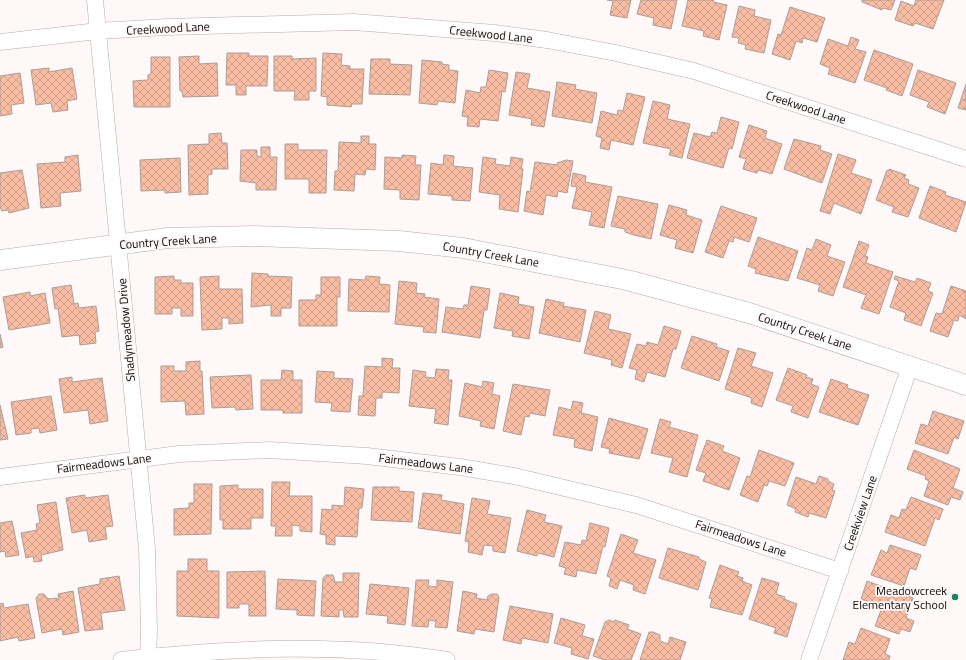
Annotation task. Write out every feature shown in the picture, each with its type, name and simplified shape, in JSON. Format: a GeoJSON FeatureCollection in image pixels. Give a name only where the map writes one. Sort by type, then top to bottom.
{"type":"FeatureCollection","features":[{"type":"Feature","properties":{"kind":"street","name":"Shadymeadow Drive"},"geometry":{"type":"LineString","coordinates":[[95,0],[147,549],[149,630],[148,658]]}},
{"type":"Feature","properties":{"kind":"street","name":"Creekwood Lane"},"geometry":{"type":"LineString","coordinates":[[0,42],[167,27],[354,22],[547,40],[616,53],[694,71],[966,159]]}},
{"type":"Feature","properties":{"kind":"street","name":"Country Creek Lane"},"geometry":{"type":"LineString","coordinates":[[0,260],[168,238],[253,236],[399,240],[463,248],[635,282],[749,312],[966,385]]}},
{"type":"Feature","properties":{"kind":"street","name":"Creekview Lane"},"geometry":{"type":"LineString","coordinates":[[809,660],[910,366]]}},
{"type":"Feature","properties":{"kind":"street","name":"Fairmeadows Lane"},"geometry":{"type":"LineString","coordinates":[[0,477],[179,454],[269,450],[367,456],[468,468],[514,476],[636,505],[840,571]]}},
{"type":"Feature","properties":{"kind":"street"},"geometry":{"type":"LineString","coordinates":[[121,660],[195,652],[302,648],[364,650],[448,660]]}},
{"type":"Feature","properties":{"kind":"building"},"geometry":{"type":"Polygon","coordinates":[[[607,0],[631,0],[627,18],[610,15],[613,1],[607,0]]]}},
{"type":"Feature","properties":{"kind":"building"},"geometry":{"type":"Polygon","coordinates":[[[641,0],[677,0],[671,29],[653,25],[654,18],[637,14],[641,0]]]}},
{"type":"Feature","properties":{"kind":"building"},"geometry":{"type":"Polygon","coordinates":[[[688,0],[714,0],[713,2],[727,5],[719,40],[703,36],[704,31],[682,26],[688,0]]]}},
{"type":"Feature","properties":{"kind":"building"},"geometry":{"type":"Polygon","coordinates":[[[862,0],[895,0],[891,10],[883,8],[882,10],[862,2],[862,0]]]}},
{"type":"Feature","properties":{"kind":"building"},"geometry":{"type":"Polygon","coordinates":[[[916,0],[944,0],[933,29],[915,23],[913,26],[895,20],[901,1],[914,6],[916,0]]]}},
{"type":"Feature","properties":{"kind":"building"},"geometry":{"type":"Polygon","coordinates":[[[739,6],[755,10],[754,16],[771,20],[764,53],[745,49],[746,45],[738,43],[739,38],[732,37],[739,6]]]}},
{"type":"Feature","properties":{"kind":"building"},"geometry":{"type":"Polygon","coordinates":[[[790,7],[825,18],[817,42],[803,38],[802,43],[796,41],[790,60],[772,54],[778,34],[781,35],[790,7]]]}},
{"type":"Feature","properties":{"kind":"building"},"geometry":{"type":"Polygon","coordinates":[[[851,37],[859,40],[855,49],[866,52],[855,83],[828,74],[830,68],[820,64],[828,39],[848,46],[851,37]]]}},
{"type":"Feature","properties":{"kind":"building"},"geometry":{"type":"Polygon","coordinates":[[[874,50],[913,64],[902,96],[886,90],[887,88],[864,80],[874,50]]]}},
{"type":"Feature","properties":{"kind":"building"},"geometry":{"type":"Polygon","coordinates":[[[227,53],[249,53],[249,56],[268,56],[267,86],[246,86],[246,95],[236,95],[236,85],[226,85],[227,53]]]}},
{"type":"Feature","properties":{"kind":"building"},"geometry":{"type":"Polygon","coordinates":[[[323,53],[342,54],[341,65],[350,66],[350,69],[364,69],[362,104],[352,104],[351,107],[327,105],[327,97],[321,96],[323,53]]]}},
{"type":"Feature","properties":{"kind":"building"},"geometry":{"type":"Polygon","coordinates":[[[199,56],[199,64],[217,63],[218,96],[183,97],[182,91],[180,91],[179,57],[199,56]]]}},
{"type":"Feature","properties":{"kind":"building"},"geometry":{"type":"Polygon","coordinates":[[[274,56],[292,56],[292,59],[316,58],[316,91],[309,91],[309,100],[294,100],[295,91],[274,91],[274,56]]]}},
{"type":"Feature","properties":{"kind":"building"},"geometry":{"type":"Polygon","coordinates":[[[151,57],[170,57],[170,107],[134,107],[133,81],[148,80],[148,75],[151,74],[151,57]]]}},
{"type":"Feature","properties":{"kind":"building"},"geometry":{"type":"Polygon","coordinates":[[[371,59],[390,59],[390,64],[412,65],[410,95],[369,94],[371,59]]]}},
{"type":"Feature","properties":{"kind":"building"},"geometry":{"type":"Polygon","coordinates":[[[422,60],[442,62],[442,64],[449,65],[449,70],[458,71],[455,103],[438,101],[437,105],[419,103],[422,60]]]}},
{"type":"Feature","properties":{"kind":"building"},"geometry":{"type":"Polygon","coordinates":[[[49,68],[49,72],[72,68],[77,99],[67,101],[68,110],[53,112],[51,103],[36,105],[31,70],[49,68]]]}},
{"type":"Feature","properties":{"kind":"building"},"geometry":{"type":"Polygon","coordinates":[[[489,70],[508,73],[505,92],[502,91],[498,121],[480,119],[479,127],[467,126],[468,117],[462,116],[466,90],[480,93],[481,87],[486,87],[489,70]]]}},
{"type":"Feature","properties":{"kind":"building"},"geometry":{"type":"Polygon","coordinates":[[[918,70],[956,83],[945,114],[927,107],[929,102],[910,95],[918,70]]]}},
{"type":"Feature","properties":{"kind":"building"},"geometry":{"type":"Polygon","coordinates":[[[516,72],[530,74],[527,88],[550,92],[544,127],[531,125],[532,119],[509,115],[516,72]]]}},
{"type":"Feature","properties":{"kind":"building"},"geometry":{"type":"Polygon","coordinates":[[[20,73],[24,103],[11,105],[12,114],[0,116],[0,76],[20,73]]]}},
{"type":"Feature","properties":{"kind":"building"},"geometry":{"type":"Polygon","coordinates":[[[557,82],[576,85],[575,89],[597,93],[592,123],[552,116],[557,82]]]}},
{"type":"Feature","properties":{"kind":"building"},"geometry":{"type":"Polygon","coordinates":[[[966,84],[966,110],[958,108],[966,84]]]}},
{"type":"Feature","properties":{"kind":"building"},"geometry":{"type":"Polygon","coordinates":[[[627,93],[645,97],[633,145],[611,140],[609,150],[600,148],[602,138],[596,136],[601,111],[617,115],[618,110],[623,111],[627,93]]]}},
{"type":"Feature","properties":{"kind":"building"},"geometry":{"type":"Polygon","coordinates":[[[653,101],[670,105],[667,119],[690,124],[682,158],[669,155],[671,149],[643,143],[653,101]]]}},
{"type":"Feature","properties":{"kind":"building"},"geometry":{"type":"Polygon","coordinates":[[[721,117],[739,122],[732,149],[729,148],[723,168],[687,158],[694,133],[710,137],[712,132],[717,133],[721,117]]]}},
{"type":"Feature","properties":{"kind":"building"},"geometry":{"type":"Polygon","coordinates":[[[749,125],[767,131],[765,138],[782,144],[772,174],[758,170],[757,173],[743,169],[746,159],[739,157],[749,125]]]}},
{"type":"Feature","properties":{"kind":"building"},"geometry":{"type":"Polygon","coordinates":[[[221,133],[222,143],[227,143],[228,169],[212,169],[212,174],[208,175],[208,194],[189,195],[188,145],[209,144],[209,134],[221,133]]]}},
{"type":"Feature","properties":{"kind":"building"},"geometry":{"type":"Polygon","coordinates":[[[361,136],[369,136],[369,144],[376,144],[375,170],[366,169],[365,175],[355,174],[354,191],[334,190],[335,171],[338,171],[339,142],[361,143],[361,136]]]}},
{"type":"Feature","properties":{"kind":"building"},"geometry":{"type":"Polygon","coordinates":[[[794,139],[821,146],[820,150],[832,154],[822,183],[784,169],[794,139]]]}},
{"type":"Feature","properties":{"kind":"building"},"geometry":{"type":"Polygon","coordinates":[[[285,144],[298,144],[298,150],[327,150],[326,193],[309,193],[309,179],[285,179],[285,144]]]}},
{"type":"Feature","properties":{"kind":"building"},"geometry":{"type":"Polygon","coordinates":[[[261,147],[270,147],[270,157],[277,157],[276,190],[256,190],[256,183],[240,181],[241,150],[257,150],[257,156],[261,157],[261,147]]]}},
{"type":"Feature","properties":{"kind":"building"},"geometry":{"type":"Polygon","coordinates":[[[838,154],[856,160],[851,173],[872,180],[861,214],[834,203],[830,214],[820,211],[838,154]]]}},
{"type":"Feature","properties":{"kind":"building"},"geometry":{"type":"Polygon","coordinates":[[[78,155],[81,191],[60,193],[61,206],[41,208],[37,164],[65,162],[65,157],[78,155]]]}},
{"type":"Feature","properties":{"kind":"building"},"geometry":{"type":"Polygon","coordinates":[[[402,155],[416,156],[415,165],[421,165],[419,200],[400,199],[400,190],[384,189],[385,157],[402,158],[402,155]]]}},
{"type":"Feature","properties":{"kind":"building"},"geometry":{"type":"Polygon","coordinates":[[[444,155],[454,156],[453,166],[473,168],[470,201],[452,200],[452,196],[428,194],[431,163],[443,165],[444,155]]]}},
{"type":"Feature","properties":{"kind":"building"},"geometry":{"type":"Polygon","coordinates":[[[483,157],[496,159],[495,164],[510,166],[511,157],[523,159],[518,212],[499,209],[500,195],[479,192],[483,157]]]}},
{"type":"Feature","properties":{"kind":"building"},"geometry":{"type":"Polygon","coordinates":[[[180,158],[181,192],[165,193],[165,190],[141,191],[140,160],[180,158]]]}},
{"type":"Feature","properties":{"kind":"building"},"geometry":{"type":"Polygon","coordinates":[[[566,160],[573,161],[567,193],[558,191],[557,197],[546,195],[543,215],[524,211],[527,191],[530,192],[535,162],[557,165],[557,163],[566,160]]]}},
{"type":"Feature","properties":{"kind":"building"},"geometry":{"type":"Polygon","coordinates":[[[889,169],[906,175],[904,178],[909,180],[908,184],[919,188],[908,217],[892,212],[894,207],[876,200],[887,170],[889,171],[889,169]]]}},
{"type":"Feature","properties":{"kind":"building"},"geometry":{"type":"Polygon","coordinates":[[[22,170],[29,208],[9,213],[8,210],[2,211],[0,207],[0,173],[22,170]]]}},
{"type":"Feature","properties":{"kind":"building"},"geometry":{"type":"Polygon","coordinates":[[[573,173],[586,176],[585,182],[612,187],[604,228],[589,225],[592,212],[572,208],[577,187],[571,186],[573,173]]]}},
{"type":"Feature","properties":{"kind":"building"},"geometry":{"type":"Polygon","coordinates":[[[930,186],[946,192],[945,195],[966,202],[956,232],[919,218],[930,186]]]}},
{"type":"Feature","properties":{"kind":"building"},"geometry":{"type":"Polygon","coordinates":[[[618,196],[658,204],[651,239],[625,232],[625,229],[611,226],[618,196]]]}},
{"type":"Feature","properties":{"kind":"building"},"geometry":{"type":"Polygon","coordinates":[[[669,205],[687,210],[686,215],[702,220],[693,253],[675,248],[677,240],[660,235],[669,205]]]}},
{"type":"Feature","properties":{"kind":"building"},"geometry":{"type":"Polygon","coordinates":[[[721,206],[757,218],[749,242],[734,237],[733,242],[729,241],[723,258],[705,252],[721,206]]]}},
{"type":"Feature","properties":{"kind":"building"},"geometry":{"type":"Polygon","coordinates":[[[758,237],[798,251],[788,281],[755,273],[756,269],[748,266],[758,237]]]}},
{"type":"Feature","properties":{"kind":"building"},"geometry":{"type":"Polygon","coordinates":[[[816,239],[831,245],[827,256],[845,262],[833,296],[818,291],[820,285],[797,278],[807,248],[812,250],[816,239]]]}},
{"type":"Feature","properties":{"kind":"building"},"geometry":{"type":"Polygon","coordinates":[[[859,241],[869,245],[865,256],[868,257],[866,263],[893,272],[879,314],[861,308],[866,295],[843,287],[859,241]]]}},
{"type":"Feature","properties":{"kind":"building"},"geometry":{"type":"Polygon","coordinates":[[[252,273],[268,274],[268,276],[292,277],[291,308],[281,308],[281,316],[271,316],[271,305],[251,307],[252,273]]]}},
{"type":"Feature","properties":{"kind":"building"},"geometry":{"type":"Polygon","coordinates":[[[174,276],[174,280],[181,280],[181,283],[193,283],[193,316],[181,316],[181,308],[172,308],[172,314],[155,314],[155,277],[174,276]]]}},
{"type":"Feature","properties":{"kind":"building"},"geometry":{"type":"Polygon","coordinates":[[[219,276],[219,289],[242,289],[243,323],[229,324],[229,318],[222,318],[222,329],[202,330],[200,277],[219,276]]]}},
{"type":"Feature","properties":{"kind":"building"},"geometry":{"type":"Polygon","coordinates":[[[366,276],[380,277],[379,284],[390,285],[389,312],[348,311],[349,279],[365,280],[366,276]]]}},
{"type":"Feature","properties":{"kind":"building"},"geometry":{"type":"Polygon","coordinates":[[[895,276],[915,282],[917,278],[931,283],[928,291],[933,293],[921,326],[904,320],[906,313],[890,307],[899,281],[894,279],[895,276]]]}},
{"type":"Feature","properties":{"kind":"building"},"geometry":{"type":"Polygon","coordinates":[[[321,277],[340,277],[340,297],[337,297],[337,326],[299,326],[299,300],[316,300],[316,295],[321,295],[321,277]]]}},
{"type":"Feature","properties":{"kind":"building"},"geometry":{"type":"Polygon","coordinates":[[[399,281],[417,283],[416,293],[425,294],[424,297],[439,299],[436,333],[423,332],[424,327],[395,324],[399,281]]]}},
{"type":"Feature","properties":{"kind":"building"},"geometry":{"type":"Polygon","coordinates":[[[71,285],[74,304],[78,303],[79,308],[96,306],[99,331],[95,332],[96,343],[80,345],[79,335],[62,337],[58,308],[55,309],[52,288],[71,285]]]}},
{"type":"Feature","properties":{"kind":"building"},"geometry":{"type":"Polygon","coordinates":[[[471,286],[490,289],[487,310],[484,310],[480,338],[442,332],[446,307],[463,309],[464,305],[468,305],[471,286]]]}},
{"type":"Feature","properties":{"kind":"building"},"geometry":{"type":"Polygon","coordinates":[[[951,286],[966,291],[966,319],[959,315],[958,321],[954,320],[948,337],[930,331],[936,313],[942,314],[951,286]]]}},
{"type":"Feature","properties":{"kind":"building"},"geometry":{"type":"Polygon","coordinates":[[[30,292],[30,296],[45,293],[50,323],[9,330],[3,297],[30,292]]]}},
{"type":"Feature","properties":{"kind":"building"},"geometry":{"type":"Polygon","coordinates":[[[500,293],[519,297],[518,304],[534,307],[529,339],[512,336],[513,331],[494,328],[500,293]]]}},
{"type":"Feature","properties":{"kind":"building"},"geometry":{"type":"Polygon","coordinates":[[[546,299],[564,303],[563,306],[586,310],[580,342],[539,333],[546,299]]]}},
{"type":"Feature","properties":{"kind":"building"},"geometry":{"type":"Polygon","coordinates":[[[595,311],[611,315],[608,329],[631,334],[622,368],[611,365],[612,360],[584,353],[595,311]]]}},
{"type":"Feature","properties":{"kind":"building"},"geometry":{"type":"Polygon","coordinates":[[[664,326],[681,331],[676,349],[673,349],[665,377],[647,372],[644,382],[635,379],[637,370],[629,368],[637,344],[646,346],[647,342],[658,345],[664,326]]]}},
{"type":"Feature","properties":{"kind":"building"},"geometry":{"type":"Polygon","coordinates":[[[0,334],[3,347],[0,348],[0,334]]]}},
{"type":"Feature","properties":{"kind":"building"},"geometry":{"type":"Polygon","coordinates":[[[692,336],[717,344],[716,347],[729,351],[719,381],[681,368],[692,336]]]}},
{"type":"Feature","properties":{"kind":"building"},"geometry":{"type":"Polygon","coordinates":[[[738,348],[756,353],[751,366],[773,373],[762,407],[751,403],[752,398],[725,389],[738,348]]]}},
{"type":"Feature","properties":{"kind":"building"},"geometry":{"type":"Polygon","coordinates":[[[382,358],[393,359],[392,368],[400,368],[399,393],[382,392],[382,398],[376,398],[375,416],[358,415],[359,396],[363,396],[365,366],[382,367],[382,358]]]}},
{"type":"Feature","properties":{"kind":"building"},"geometry":{"type":"Polygon","coordinates":[[[200,361],[200,371],[202,371],[204,414],[186,415],[185,401],[161,402],[161,366],[174,366],[174,371],[186,371],[186,362],[200,361]]]}},
{"type":"Feature","properties":{"kind":"building"},"geometry":{"type":"Polygon","coordinates":[[[788,368],[807,375],[806,377],[813,379],[811,384],[819,387],[808,418],[791,412],[793,406],[776,400],[788,368]]]}},
{"type":"Feature","properties":{"kind":"building"},"geometry":{"type":"Polygon","coordinates":[[[436,369],[449,370],[448,380],[452,380],[448,425],[434,423],[436,409],[409,406],[413,370],[426,372],[425,377],[435,378],[436,369]]]}},
{"type":"Feature","properties":{"kind":"building"},"geometry":{"type":"Polygon","coordinates":[[[282,370],[293,371],[293,380],[302,380],[302,413],[283,413],[283,410],[261,410],[261,380],[281,380],[282,370]]]}},
{"type":"Feature","properties":{"kind":"building"},"geometry":{"type":"Polygon","coordinates":[[[317,371],[334,372],[334,378],[353,379],[350,412],[331,411],[332,403],[315,402],[317,371]]]}},
{"type":"Feature","properties":{"kind":"building"},"geometry":{"type":"Polygon","coordinates":[[[251,375],[253,409],[236,410],[235,407],[212,408],[210,377],[251,375]]]}},
{"type":"Feature","properties":{"kind":"building"},"geometry":{"type":"Polygon","coordinates":[[[72,377],[72,382],[102,378],[108,421],[90,424],[88,410],[64,413],[59,379],[72,377]]]}},
{"type":"Feature","properties":{"kind":"building"},"geometry":{"type":"Polygon","coordinates":[[[831,379],[848,385],[847,388],[869,395],[858,425],[819,412],[831,379]]]}},
{"type":"Feature","properties":{"kind":"building"},"geometry":{"type":"Polygon","coordinates":[[[483,381],[494,383],[492,394],[500,396],[494,429],[480,426],[481,421],[459,416],[465,383],[482,387],[483,381]]]}},
{"type":"Feature","properties":{"kind":"building"},"geometry":{"type":"Polygon","coordinates":[[[513,384],[550,390],[545,416],[530,413],[529,417],[525,416],[521,435],[503,431],[513,384]]]}},
{"type":"Feature","properties":{"kind":"building"},"geometry":{"type":"Polygon","coordinates":[[[51,396],[57,430],[40,433],[39,428],[31,429],[31,433],[16,435],[11,402],[51,396]]]}},
{"type":"Feature","properties":{"kind":"building"},"geometry":{"type":"Polygon","coordinates":[[[573,401],[583,403],[581,413],[598,417],[592,451],[574,447],[575,439],[553,435],[559,407],[571,410],[573,401]]]}},
{"type":"Feature","properties":{"kind":"building"},"geometry":{"type":"Polygon","coordinates":[[[0,405],[8,439],[0,440],[0,405]]]}},
{"type":"Feature","properties":{"kind":"building"},"geometry":{"type":"Polygon","coordinates":[[[933,411],[964,421],[958,439],[954,437],[948,454],[915,443],[921,424],[928,426],[933,411]]]}},
{"type":"Feature","properties":{"kind":"building"},"geometry":{"type":"Polygon","coordinates":[[[609,418],[648,429],[639,459],[609,453],[610,449],[601,447],[609,418]]]}},
{"type":"Feature","properties":{"kind":"building"},"geometry":{"type":"Polygon","coordinates":[[[660,419],[671,422],[669,427],[698,435],[687,477],[669,472],[673,458],[651,453],[660,419]]]}},
{"type":"Feature","properties":{"kind":"building"},"geometry":{"type":"Polygon","coordinates":[[[707,440],[724,446],[722,451],[740,458],[729,490],[703,481],[706,473],[696,470],[707,440]]]}},
{"type":"Feature","properties":{"kind":"building"},"geometry":{"type":"Polygon","coordinates":[[[759,450],[794,463],[785,486],[769,481],[767,486],[764,485],[758,502],[740,495],[747,476],[750,477],[759,450]]]}},
{"type":"Feature","properties":{"kind":"building"},"geometry":{"type":"Polygon","coordinates":[[[914,450],[960,469],[953,488],[963,492],[960,500],[951,497],[948,505],[924,496],[929,481],[925,479],[926,476],[907,469],[914,450]]]}},
{"type":"Feature","properties":{"kind":"building"},"geometry":{"type":"Polygon","coordinates":[[[819,476],[828,479],[828,481],[834,484],[832,490],[835,491],[826,518],[809,513],[808,517],[795,512],[796,509],[787,505],[796,477],[816,484],[819,476]]]}},
{"type":"Feature","properties":{"kind":"building"},"geometry":{"type":"Polygon","coordinates":[[[272,482],[290,482],[289,496],[312,496],[312,532],[300,531],[300,526],[292,525],[292,536],[275,536],[276,526],[271,526],[272,482]]]}},
{"type":"Feature","properties":{"kind":"building"},"geometry":{"type":"Polygon","coordinates":[[[194,484],[212,484],[211,534],[174,535],[174,509],[189,508],[189,503],[194,503],[194,484]]]}},
{"type":"Feature","properties":{"kind":"building"},"geometry":{"type":"Polygon","coordinates":[[[238,485],[238,489],[263,489],[263,518],[251,518],[251,529],[223,529],[223,520],[220,520],[220,486],[238,485]]]}},
{"type":"Feature","properties":{"kind":"building"},"geometry":{"type":"Polygon","coordinates":[[[345,487],[364,489],[362,508],[359,508],[357,537],[335,536],[335,545],[326,544],[326,535],[320,534],[322,509],[332,510],[332,505],[344,506],[345,487]]]}},
{"type":"Feature","properties":{"kind":"building"},"geometry":{"type":"Polygon","coordinates":[[[373,487],[399,487],[399,491],[414,492],[412,522],[371,520],[373,487]]]}},
{"type":"Feature","properties":{"kind":"building"},"geometry":{"type":"Polygon","coordinates":[[[423,493],[442,495],[441,500],[464,504],[460,534],[418,528],[423,493]]]}},
{"type":"Feature","properties":{"kind":"building"},"geometry":{"type":"Polygon","coordinates":[[[85,495],[85,498],[108,495],[113,526],[105,527],[107,539],[89,542],[87,530],[72,533],[66,498],[85,495]]]}},
{"type":"Feature","properties":{"kind":"building"},"geometry":{"type":"Polygon","coordinates":[[[911,497],[943,509],[939,520],[935,518],[925,546],[885,532],[891,515],[899,518],[902,509],[906,510],[911,497]]]}},
{"type":"Feature","properties":{"kind":"building"},"geometry":{"type":"Polygon","coordinates":[[[472,498],[490,501],[487,514],[511,518],[505,553],[493,551],[493,546],[484,545],[482,555],[468,552],[469,542],[465,541],[472,498]]]}},
{"type":"Feature","properties":{"kind":"building"},"geometry":{"type":"Polygon","coordinates":[[[56,502],[63,550],[41,555],[42,561],[34,562],[33,556],[26,558],[21,533],[37,530],[36,524],[40,523],[37,505],[56,502]]]}},
{"type":"Feature","properties":{"kind":"building"},"geometry":{"type":"Polygon","coordinates":[[[527,510],[546,515],[544,522],[562,526],[554,557],[538,553],[537,556],[517,551],[527,510]]]}},
{"type":"Feature","properties":{"kind":"building"},"geometry":{"type":"Polygon","coordinates":[[[12,521],[19,555],[6,557],[5,551],[0,552],[0,523],[12,521]]]}},
{"type":"Feature","properties":{"kind":"building"},"geometry":{"type":"Polygon","coordinates":[[[590,523],[609,528],[605,547],[603,546],[596,574],[577,570],[576,577],[564,574],[566,568],[559,566],[565,542],[581,545],[582,540],[586,541],[590,523]]]}},
{"type":"Feature","properties":{"kind":"building"},"geometry":{"type":"Polygon","coordinates":[[[621,534],[638,540],[633,553],[656,560],[645,594],[633,590],[634,585],[620,580],[617,589],[609,586],[611,578],[607,576],[621,534]]]}},
{"type":"Feature","properties":{"kind":"building"},"geometry":{"type":"Polygon","coordinates":[[[890,545],[921,555],[916,570],[910,568],[904,586],[871,575],[881,550],[887,553],[890,545]]]}},
{"type":"Feature","properties":{"kind":"building"},"geometry":{"type":"Polygon","coordinates":[[[668,548],[699,557],[699,559],[706,562],[698,590],[659,578],[668,548]]]}},
{"type":"Feature","properties":{"kind":"building"},"geometry":{"type":"Polygon","coordinates":[[[188,559],[207,559],[207,571],[219,571],[219,618],[177,616],[177,571],[188,571],[188,559]]]}},
{"type":"Feature","properties":{"kind":"building"},"geometry":{"type":"Polygon","coordinates":[[[720,565],[739,572],[737,576],[743,578],[742,581],[752,585],[742,615],[710,607],[712,599],[709,598],[720,565]]]}},
{"type":"Feature","properties":{"kind":"building"},"geometry":{"type":"Polygon","coordinates":[[[265,571],[266,616],[249,616],[249,604],[239,604],[239,608],[227,608],[227,572],[265,571]]]}},
{"type":"Feature","properties":{"kind":"building"},"geometry":{"type":"Polygon","coordinates":[[[343,573],[359,573],[358,617],[344,617],[343,610],[339,610],[339,617],[321,616],[323,578],[326,575],[333,575],[335,582],[343,582],[343,573]]]}},
{"type":"Feature","properties":{"kind":"building"},"geometry":{"type":"Polygon","coordinates":[[[119,576],[125,610],[101,613],[103,629],[85,631],[78,588],[100,584],[100,579],[119,576]]]}},
{"type":"Feature","properties":{"kind":"building"},"geometry":{"type":"Polygon","coordinates":[[[762,578],[779,583],[776,594],[797,604],[787,637],[774,633],[776,628],[749,619],[762,578]]]}},
{"type":"Feature","properties":{"kind":"building"},"geometry":{"type":"Polygon","coordinates":[[[278,579],[316,581],[314,616],[297,615],[297,610],[276,609],[278,579]]]}},
{"type":"Feature","properties":{"kind":"building"},"geometry":{"type":"Polygon","coordinates":[[[416,580],[429,580],[428,586],[437,587],[437,580],[453,582],[447,628],[435,627],[436,621],[429,620],[428,627],[412,626],[416,580]]]}},
{"type":"Feature","properties":{"kind":"building"},"geometry":{"type":"Polygon","coordinates":[[[867,581],[913,598],[906,618],[914,621],[910,632],[901,629],[899,634],[875,626],[881,610],[877,609],[878,605],[861,599],[867,581]]]}},
{"type":"Feature","properties":{"kind":"building"},"geometry":{"type":"Polygon","coordinates":[[[370,584],[409,588],[405,625],[387,623],[388,616],[366,614],[370,584]]]}},
{"type":"Feature","properties":{"kind":"building"},"geometry":{"type":"Polygon","coordinates":[[[73,591],[79,632],[63,635],[62,629],[42,633],[36,598],[39,594],[44,594],[48,599],[57,598],[57,600],[59,600],[58,594],[73,591]]]}},
{"type":"Feature","properties":{"kind":"building"},"geometry":{"type":"Polygon","coordinates":[[[463,591],[477,594],[476,598],[487,600],[488,596],[497,594],[499,597],[494,632],[475,629],[474,634],[457,631],[463,591]]]}},
{"type":"Feature","properties":{"kind":"building"},"geometry":{"type":"Polygon","coordinates":[[[3,603],[4,608],[28,604],[35,638],[19,641],[18,637],[0,641],[0,604],[3,603]]]}},
{"type":"Feature","properties":{"kind":"building"},"geometry":{"type":"Polygon","coordinates":[[[510,606],[553,614],[548,643],[522,638],[521,644],[503,640],[510,606]]]}},
{"type":"Feature","properties":{"kind":"building"},"geometry":{"type":"Polygon","coordinates":[[[561,618],[585,625],[582,636],[594,639],[588,659],[571,654],[572,648],[554,643],[561,618]]]}},
{"type":"Feature","properties":{"kind":"building"},"geometry":{"type":"Polygon","coordinates":[[[609,620],[614,622],[615,620],[629,625],[627,629],[641,634],[631,660],[605,660],[593,656],[605,622],[609,620]]]}},
{"type":"Feature","properties":{"kind":"building"},"geometry":{"type":"Polygon","coordinates":[[[861,628],[890,639],[885,654],[890,656],[889,660],[843,660],[849,642],[855,644],[861,628]]]}},
{"type":"Feature","properties":{"kind":"building"},"geometry":{"type":"Polygon","coordinates":[[[649,632],[660,635],[660,641],[668,644],[670,637],[686,642],[680,660],[640,660],[649,632]]]}},
{"type":"Feature","properties":{"kind":"place","name":"Meadowcreek Elementary School"},"geometry":{"type":"Point","coordinates":[955,597]}}]}
